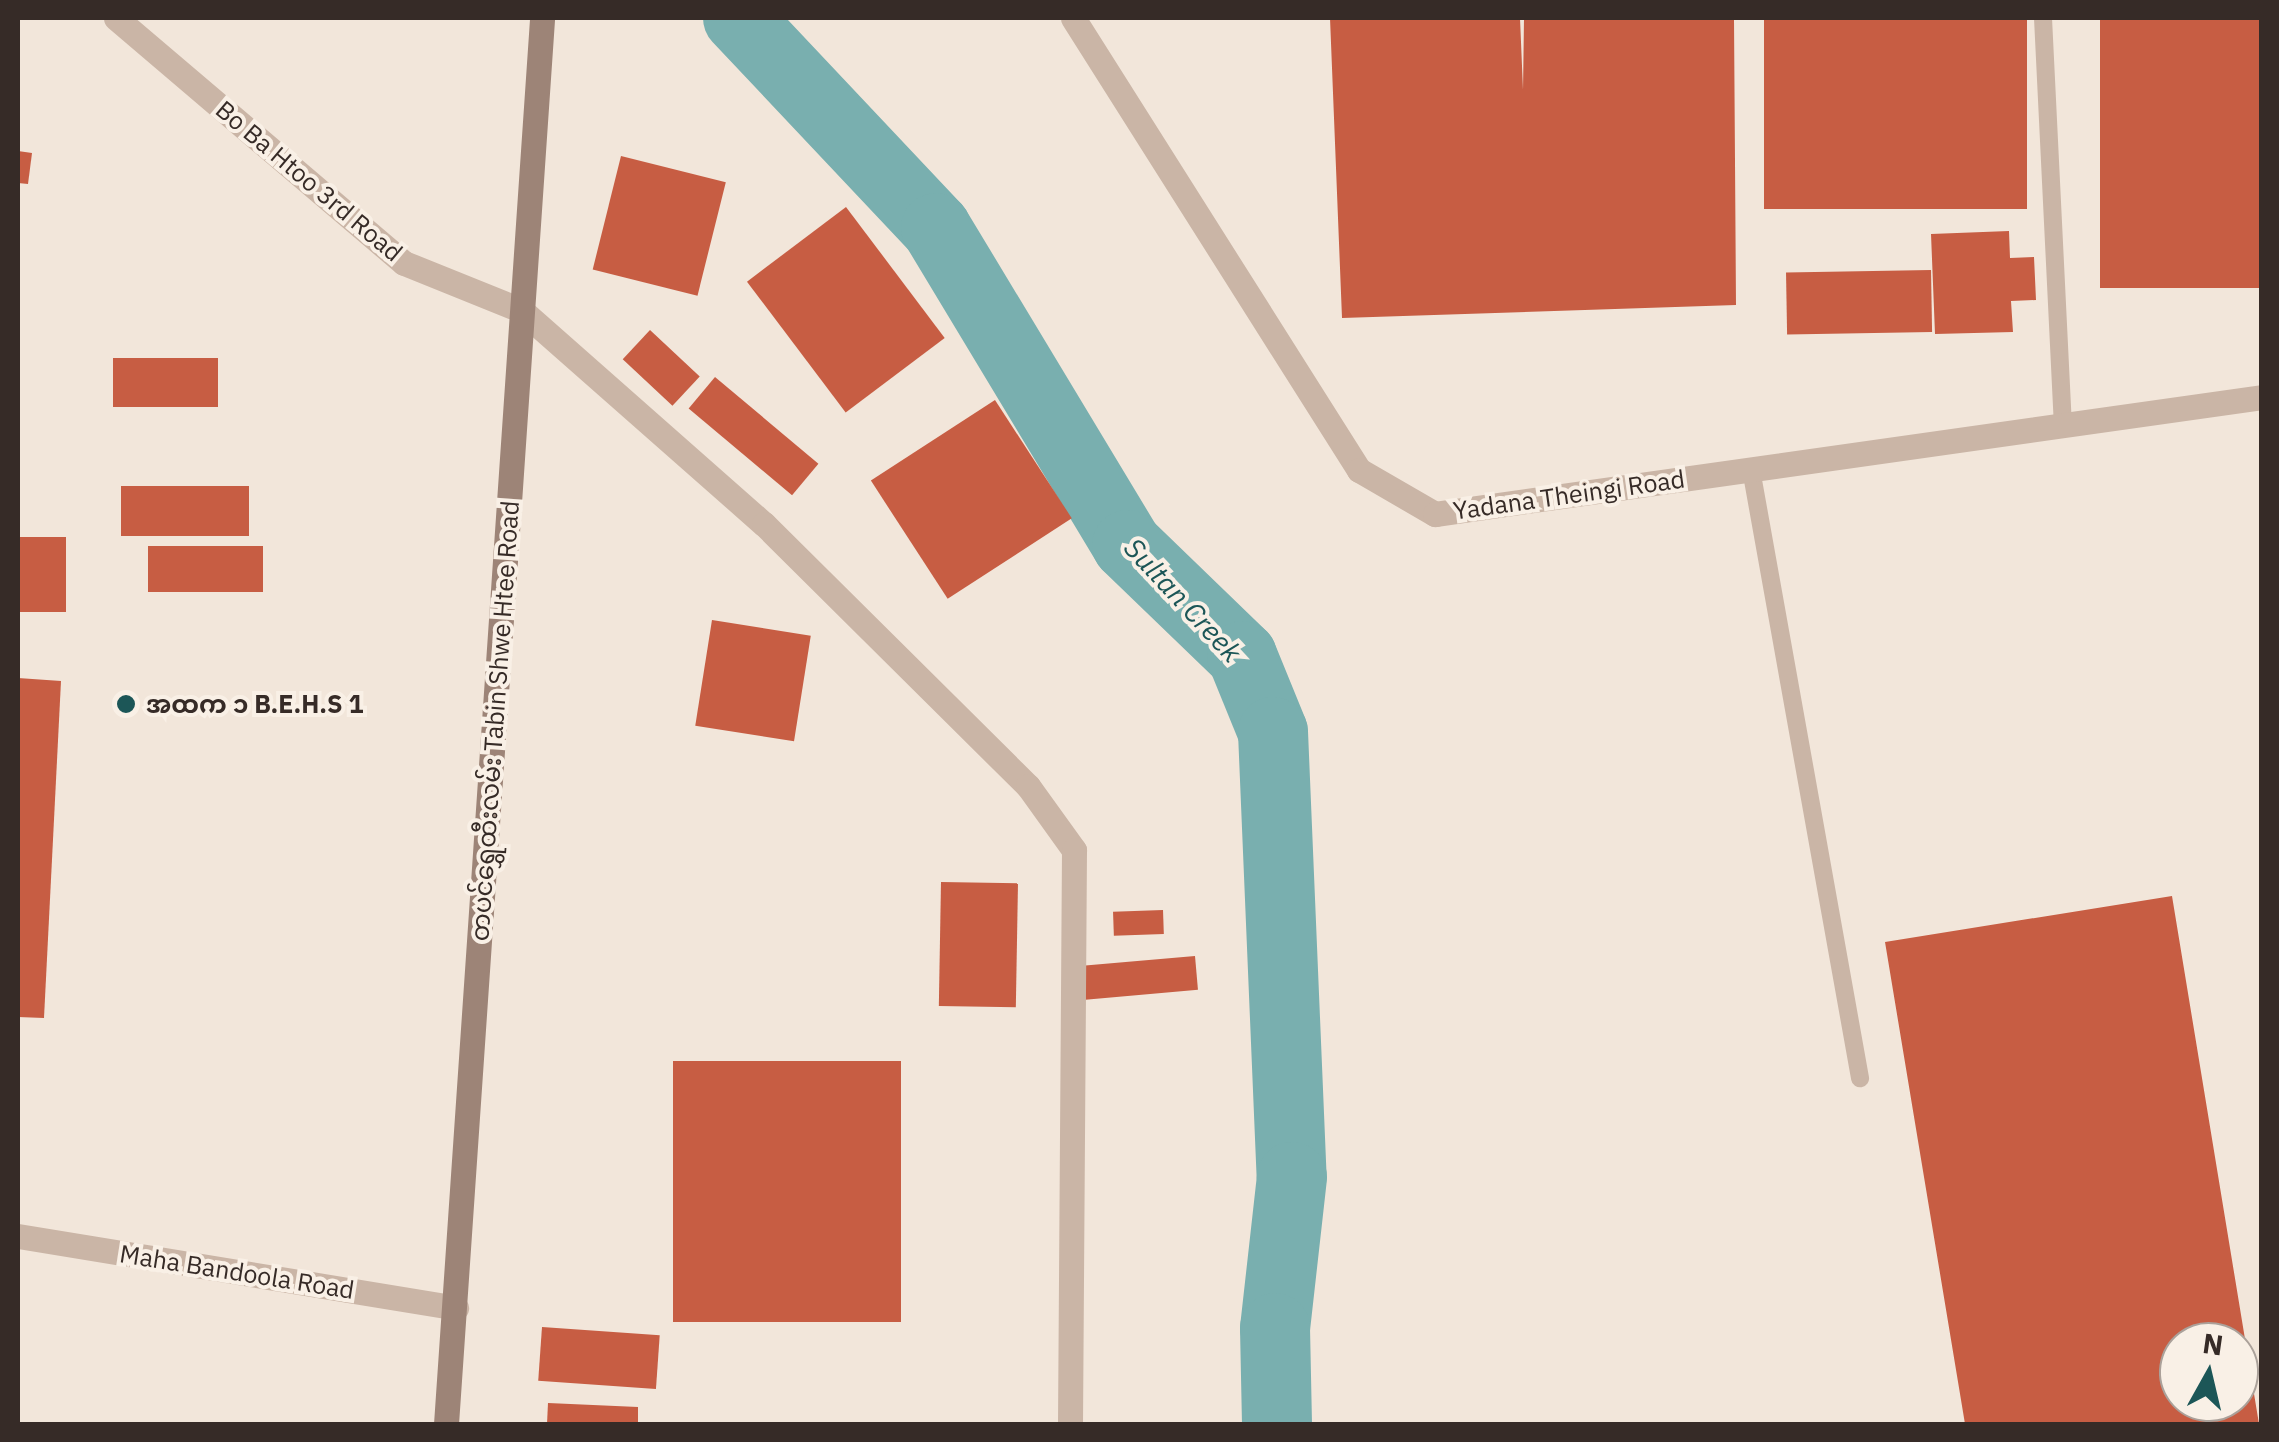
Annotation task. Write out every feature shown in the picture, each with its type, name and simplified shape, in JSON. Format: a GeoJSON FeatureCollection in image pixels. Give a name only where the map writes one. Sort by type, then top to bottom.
{"type":"FeatureCollection","features":[{"type":"Feature","properties":{"kind":"main road","name":"တပင်ရွှေထီးလမ်း Tabin Shwe Htee Road"},"geometry":{"type":"LineString","coordinates":[[446,1424],[542,18]]}},
{"type":"Feature","properties":{"kind":"street","name":"Bo Ba Htoo 3rd Road"},"geometry":{"type":"LineString","coordinates":[[116,18],[404,262],[522,310],[764,524],[1028,786],[1074,850],[1070,1424]]}},
{"type":"Feature","properties":{"kind":"street","name":"Yadana Theingi Road"},"geometry":{"type":"LineString","coordinates":[[1073,18],[1359,470],[1435,514],[2262,398]]}},
{"type":"Feature","properties":{"kind":"street","name":"Maha Bandoola Road"},"geometry":{"type":"LineString","coordinates":[[18,1236],[456,1308]]}},
{"type":"Feature","properties":{"kind":"lane"},"geometry":{"type":"LineString","coordinates":[[2043,18],[2063,426]]}},
{"type":"Feature","properties":{"kind":"lane"},"geometry":{"type":"LineString","coordinates":[[1751,469],[1860,1078]]}},
{"type":"Feature","properties":{"kind":"building"},"geometry":{"type":"Polygon","coordinates":[[[1330,18],[1520,18],[1523,90],[1524,18],[1734,18],[1736,305],[1342,318],[1330,18]]]}},
{"type":"Feature","properties":{"kind":"building"},"geometry":{"type":"Polygon","coordinates":[[[1764,18],[2027,18],[2027,209],[1764,209],[1764,18]]]}},
{"type":"Feature","properties":{"kind":"building"},"geometry":{"type":"Polygon","coordinates":[[[2100,18],[2262,18],[2262,288],[2100,288],[2100,18]]]}},
{"type":"Feature","properties":{"kind":"building"},"geometry":{"type":"Polygon","coordinates":[[[18,151],[32,153],[28,184],[18,183],[18,151]]]}},
{"type":"Feature","properties":{"kind":"building"},"geometry":{"type":"Polygon","coordinates":[[[621,156],[726,182],[697,296],[593,270],[621,156]]]}},
{"type":"Feature","properties":{"kind":"building"},"geometry":{"type":"Polygon","coordinates":[[[846,207],[945,338],[846,413],[747,282],[846,207]]]}},
{"type":"Feature","properties":{"kind":"building"},"geometry":{"type":"Polygon","coordinates":[[[2009,231],[2010,258],[2034,257],[2036,300],[2011,301],[2013,332],[1935,334],[1931,234],[2009,231]]]}},
{"type":"Feature","properties":{"kind":"building"},"geometry":{"type":"Polygon","coordinates":[[[1931,270],[1932,332],[1787,335],[1786,273],[1931,270]]]}},
{"type":"Feature","properties":{"kind":"building"},"geometry":{"type":"Polygon","coordinates":[[[650,330],[700,376],[672,406],[623,359],[650,330]]]}},
{"type":"Feature","properties":{"kind":"building"},"geometry":{"type":"Polygon","coordinates":[[[113,358],[218,358],[218,407],[113,407],[113,358]]]}},
{"type":"Feature","properties":{"kind":"building"},"geometry":{"type":"Polygon","coordinates":[[[715,377],[818,464],[792,495],[689,408],[715,377]]]}},
{"type":"Feature","properties":{"kind":"building"},"geometry":{"type":"Polygon","coordinates":[[[995,400],[1072,518],[948,599],[871,481],[995,400]]]}},
{"type":"Feature","properties":{"kind":"building"},"geometry":{"type":"Polygon","coordinates":[[[121,486],[249,486],[249,536],[121,536],[121,486]]]}},
{"type":"Feature","properties":{"kind":"building"},"geometry":{"type":"Polygon","coordinates":[[[18,537],[66,537],[66,612],[18,612],[18,537]]]}},
{"type":"Feature","properties":{"kind":"building"},"geometry":{"type":"Polygon","coordinates":[[[148,546],[263,546],[263,592],[148,592],[148,546]]]}},
{"type":"Feature","properties":{"kind":"building"},"geometry":{"type":"Polygon","coordinates":[[[712,620],[811,636],[794,741],[695,726],[712,620]]]}},
{"type":"Feature","properties":{"kind":"building"},"geometry":{"type":"Polygon","coordinates":[[[18,678],[61,681],[44,1018],[18,1017],[18,678]]]}},
{"type":"Feature","properties":{"kind":"building"},"geometry":{"type":"Polygon","coordinates":[[[941,882],[1018,883],[1016,1007],[939,1006],[941,882]]]}},
{"type":"Feature","properties":{"kind":"building"},"geometry":{"type":"Polygon","coordinates":[[[2172,896],[2242,1322],[2159,1322],[2159,1422],[2259,1424],[1965,1424],[1885,942],[2172,896]]]}},
{"type":"Feature","properties":{"kind":"building"},"geometry":{"type":"Polygon","coordinates":[[[1163,910],[1164,934],[1114,936],[1113,912],[1163,910]]]}},
{"type":"Feature","properties":{"kind":"building"},"geometry":{"type":"Polygon","coordinates":[[[1195,956],[1198,990],[1085,1000],[1082,966],[1195,956]]]}},
{"type":"Feature","properties":{"kind":"building"},"geometry":{"type":"Polygon","coordinates":[[[673,1061],[901,1061],[901,1322],[673,1322],[673,1061]]]}},
{"type":"Feature","properties":{"kind":"building"},"geometry":{"type":"Polygon","coordinates":[[[542,1327],[660,1335],[656,1389],[538,1381],[542,1327]]]}},
{"type":"Feature","properties":{"kind":"building"},"geometry":{"type":"Polygon","coordinates":[[[548,1403],[638,1407],[638,1424],[547,1424],[548,1403]]]}},
{"type":"Feature","properties":{"kind":"waterway","name":"Sultan Creek"},"geometry":{"type":"LineString","coordinates":[[738,18],[936,228],[1127,545],[1242,656],[1273,732],[1292,1177],[1275,1328],[1277,1424]]}},
{"type":"Feature","properties":{"kind":"place","name":"အထက ၁ B.E.H.S 1"},"geometry":{"type":"Point","coordinates":[126,704]}}]}
